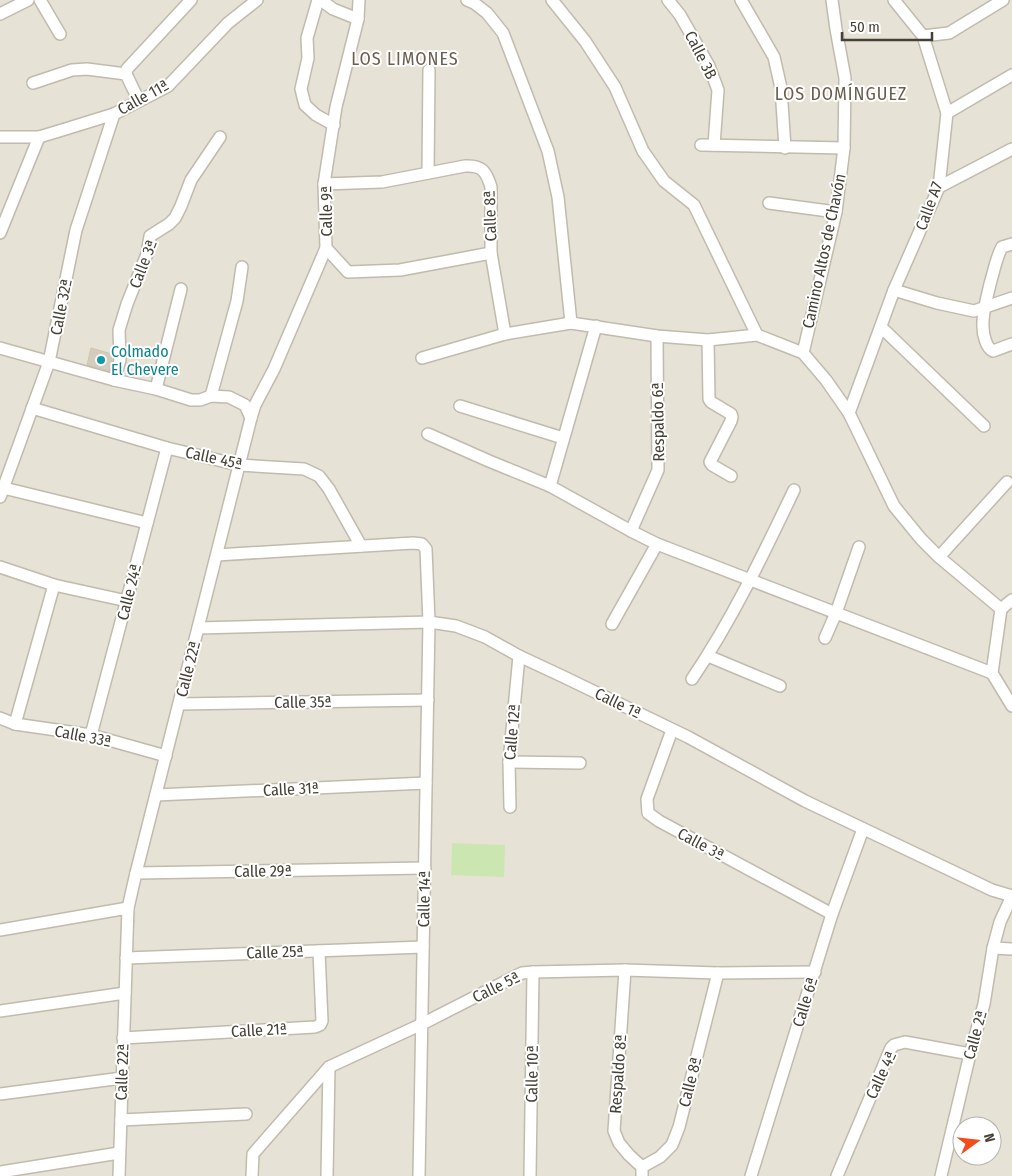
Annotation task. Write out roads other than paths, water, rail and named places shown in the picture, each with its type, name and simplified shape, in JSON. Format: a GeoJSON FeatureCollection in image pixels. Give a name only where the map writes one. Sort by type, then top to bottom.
{"type":"FeatureCollection","features":[{"type":"Feature","properties":{"kind":"street"},"geometry":{"type":"LineString","coordinates":[[0,14],[28,0]]}},
{"type":"Feature","properties":{"kind":"street"},"geometry":{"type":"LineString","coordinates":[[40,0],[60,34]]}},
{"type":"Feature","properties":{"kind":"street"},"geometry":{"type":"LineString","coordinates":[[139,102],[126,74],[127,69],[191,0]]}},
{"type":"Feature","properties":{"kind":"street","name":"Calle 11ª"},"geometry":{"type":"LineString","coordinates":[[0,137],[39,137],[114,114],[139,102],[168,86],[228,23],[257,0]]}},
{"type":"Feature","properties":{"kind":"street"},"geometry":{"type":"LineString","coordinates":[[334,125],[316,115],[305,105],[301,89],[308,58],[307,38],[319,0],[333,10],[358,19]]}},
{"type":"Feature","properties":{"kind":"street","name":"Calle 9ª"},"geometry":{"type":"LineString","coordinates":[[359,0],[358,19],[336,107],[324,184],[326,248],[348,272],[400,270],[492,253]]}},
{"type":"Feature","properties":{"kind":"street"},"geometry":{"type":"LineString","coordinates":[[467,0],[474,3],[487,14],[502,33],[548,151],[558,197],[571,322]]}},
{"type":"Feature","properties":{"kind":"street"},"geometry":{"type":"LineString","coordinates":[[552,0],[586,41],[615,87],[643,151],[664,181],[694,205],[757,335]]}},
{"type":"Feature","properties":{"kind":"street","name":"Calle 3B"},"geometry":{"type":"LineString","coordinates":[[668,0],[680,15],[710,66],[718,90],[714,145]]}},
{"type":"Feature","properties":{"kind":"street"},"geometry":{"type":"LineString","coordinates":[[741,0],[774,57],[781,88],[785,148]]}},
{"type":"Feature","properties":{"kind":"street","name":"Camino Altos de Chavón"},"geometry":{"type":"LineString","coordinates":[[803,353],[836,212],[844,148],[845,78],[832,0]]}},
{"type":"Feature","properties":{"kind":"street","name":"Calle A7"},"geometry":{"type":"LineString","coordinates":[[849,413],[894,290],[939,187],[947,113],[923,36],[894,0]]}},
{"type":"Feature","properties":{"kind":"street"},"geometry":{"type":"LineString","coordinates":[[923,36],[949,33],[1003,0]]}},
{"type":"Feature","properties":{"kind":"street"},"geometry":{"type":"LineString","coordinates":[[33,82],[72,70],[87,69],[126,74]]}},
{"type":"Feature","properties":{"kind":"street"},"geometry":{"type":"LineString","coordinates":[[428,173],[429,70]]}},
{"type":"Feature","properties":{"kind":"street"},"geometry":{"type":"LineString","coordinates":[[947,113],[1012,75]]}},
{"type":"Feature","properties":{"kind":"street","name":"Calle 32ª"},"geometry":{"type":"LineString","coordinates":[[1,491],[49,362],[76,230],[114,114]]}},
{"type":"Feature","properties":{"kind":"street"},"geometry":{"type":"LineString","coordinates":[[0,233],[39,137]]}},
{"type":"Feature","properties":{"kind":"street","name":"Calle 3ª"},"geometry":{"type":"LineString","coordinates":[[114,380],[120,360],[119,330],[147,254],[150,236],[175,218],[191,180],[220,138]]}},
{"type":"Feature","properties":{"kind":"street"},"geometry":{"type":"LineString","coordinates":[[701,144],[785,148],[844,148]]}},
{"type":"Feature","properties":{"kind":"street"},"geometry":{"type":"LineString","coordinates":[[939,187],[1012,149]]}},
{"type":"Feature","properties":{"kind":"street","name":"Calle 8ª"},"geometry":{"type":"LineString","coordinates":[[324,184],[382,182],[474,166],[483,170],[488,177],[491,187],[492,253],[505,334]]}},
{"type":"Feature","properties":{"kind":"street"},"geometry":{"type":"LineString","coordinates":[[769,203],[836,212]]}},
{"type":"Feature","properties":{"kind":"street"},"geometry":{"type":"LineString","coordinates":[[1012,244],[1002,247],[998,255],[985,307],[982,328],[988,347],[991,350],[993,351],[1012,344]]}},
{"type":"Feature","properties":{"kind":"street","name":"Calle 22ª"},"geometry":{"type":"LineString","coordinates":[[136,873],[251,418],[255,405],[274,369],[326,248]]}},
{"type":"Feature","properties":{"kind":"street"},"geometry":{"type":"LineString","coordinates":[[212,396],[238,301],[242,267]]}},
{"type":"Feature","properties":{"kind":"street"},"geometry":{"type":"LineString","coordinates":[[156,389],[181,289]]}},
{"type":"Feature","properties":{"kind":"street"},"geometry":{"type":"LineString","coordinates":[[894,290],[937,303],[974,311],[1012,298]]}},
{"type":"Feature","properties":{"kind":"street"},"geometry":{"type":"LineString","coordinates":[[422,358],[505,334],[571,322],[657,336],[708,340],[757,335],[803,353],[826,380],[849,413],[894,506],[921,539],[939,557],[1001,609]]}},
{"type":"Feature","properties":{"kind":"street"},"geometry":{"type":"LineString","coordinates":[[550,486],[596,326]]}},
{"type":"Feature","properties":{"kind":"street"},"geometry":{"type":"LineString","coordinates":[[881,327],[984,426]]}},
{"type":"Feature","properties":{"kind":"street","name":"Respaldo 6ª"},"geometry":{"type":"LineString","coordinates":[[631,531],[658,470],[657,336]]}},
{"type":"Feature","properties":{"kind":"street"},"geometry":{"type":"LineString","coordinates":[[708,340],[709,399],[710,402],[731,414],[732,417],[732,421],[710,462],[731,476]]}},
{"type":"Feature","properties":{"kind":"street"},"geometry":{"type":"LineString","coordinates":[[0,348],[191,400],[200,400],[212,396],[229,397],[245,405],[251,418]]}},
{"type":"Feature","properties":{"kind":"street"},"geometry":{"type":"LineString","coordinates":[[460,406],[563,438]]}},
{"type":"Feature","properties":{"kind":"street","name":"Calle 45ª"},"geometry":{"type":"LineString","coordinates":[[32,408],[168,448],[239,464],[304,469],[319,476],[329,489],[361,546]]}},
{"type":"Feature","properties":{"kind":"street"},"geometry":{"type":"LineString","coordinates":[[428,434],[550,486],[657,544],[992,673],[1012,706]]}},
{"type":"Feature","properties":{"kind":"street","name":"Calle 24ª"},"geometry":{"type":"LineString","coordinates":[[91,736],[168,448]]}},
{"type":"Feature","properties":{"kind":"street"},"geometry":{"type":"LineString","coordinates":[[939,557],[1007,482]]}},
{"type":"Feature","properties":{"kind":"street"},"geometry":{"type":"LineString","coordinates":[[692,679],[708,656],[750,580],[794,490]]}},
{"type":"Feature","properties":{"kind":"street"},"geometry":{"type":"LineString","coordinates":[[1,491],[147,523]]}},
{"type":"Feature","properties":{"kind":"street","name":"Calle 14ª"},"geometry":{"type":"LineString","coordinates":[[361,546],[413,543],[422,544],[426,549],[429,622],[419,1176]]}},
{"type":"Feature","properties":{"kind":"street"},"geometry":{"type":"LineString","coordinates":[[612,624],[657,544]]}},
{"type":"Feature","properties":{"kind":"street"},"geometry":{"type":"LineString","coordinates":[[216,555],[361,546]]}},
{"type":"Feature","properties":{"kind":"street"},"geometry":{"type":"LineString","coordinates":[[824,638],[836,613],[859,547]]}},
{"type":"Feature","properties":{"kind":"street"},"geometry":{"type":"LineString","coordinates":[[0,567],[54,585],[127,601]]}},
{"type":"Feature","properties":{"kind":"street"},"geometry":{"type":"LineString","coordinates":[[15,724],[54,585]]}},
{"type":"Feature","properties":{"kind":"street"},"geometry":{"type":"LineString","coordinates":[[992,673],[1001,609],[1012,600]]}},
{"type":"Feature","properties":{"kind":"street","name":"Calle 1ª"},"geometry":{"type":"LineString","coordinates":[[198,628],[429,622],[456,626],[485,637],[519,656],[672,730],[863,829],[992,890],[1012,896]]}},
{"type":"Feature","properties":{"kind":"street","name":"Calle 12ª"},"geometry":{"type":"LineString","coordinates":[[510,807],[509,762],[519,656]]}},
{"type":"Feature","properties":{"kind":"street"},"geometry":{"type":"LineString","coordinates":[[708,656],[780,686]]}},
{"type":"Feature","properties":{"kind":"street","name":"Calle 35ª"},"geometry":{"type":"LineString","coordinates":[[179,704],[428,700]]}},
{"type":"Feature","properties":{"kind":"street","name":"Calle 33ª"},"geometry":{"type":"LineString","coordinates":[[0,718],[15,724],[91,736],[166,756]]}},
{"type":"Feature","properties":{"kind":"street","name":"Calle 3ª"},"geometry":{"type":"LineString","coordinates":[[672,730],[648,799],[648,813],[659,821],[832,914]]}},
{"type":"Feature","properties":{"kind":"street"},"geometry":{"type":"LineString","coordinates":[[509,762],[580,763]]}},
{"type":"Feature","properties":{"kind":"street","name":"Calle 31ª"},"geometry":{"type":"LineString","coordinates":[[156,795],[426,783]]}},
{"type":"Feature","properties":{"kind":"street","name":"Calle 6ª"},"geometry":{"type":"LineString","coordinates":[[751,1176],[832,914],[863,829]]}},
{"type":"Feature","properties":{"kind":"street","name":"Calle 29ª"},"geometry":{"type":"LineString","coordinates":[[136,873],[424,868]]}},
{"type":"Feature","properties":{"kind":"street"},"geometry":{"type":"LineString","coordinates":[[0,930],[128,908],[136,873]]}},
{"type":"Feature","properties":{"kind":"street","name":"Calle 2ª"},"geometry":{"type":"LineString","coordinates":[[941,1176],[984,1004],[993,948],[1000,922],[1012,896]]}},
{"type":"Feature","properties":{"kind":"street","name":"Calle 22ª"},"geometry":{"type":"LineString","coordinates":[[119,1176],[128,908]]}},
{"type":"Feature","properties":{"kind":"street","name":"Calle 25ª"},"geometry":{"type":"LineString","coordinates":[[126,958],[423,947]]}},
{"type":"Feature","properties":{"kind":"street"},"geometry":{"type":"LineString","coordinates":[[993,948],[1012,949]]}},
{"type":"Feature","properties":{"kind":"street","name":"Calle 21ª"},"geometry":{"type":"LineString","coordinates":[[123,1038],[315,1027],[320,1025],[322,1021],[319,951]]}},
{"type":"Feature","properties":{"kind":"street","name":"Calle 5ª"},"geometry":{"type":"LineString","coordinates":[[252,1176],[252,1154],[329,1067],[422,1024],[522,973],[626,970],[718,973],[815,972]]}},
{"type":"Feature","properties":{"kind":"street","name":"Respaldo 8ª"},"geometry":{"type":"LineString","coordinates":[[626,970],[614,1131],[618,1143],[642,1172]]}},
{"type":"Feature","properties":{"kind":"street","name":"Calle 10ª"},"geometry":{"type":"LineString","coordinates":[[530,1176],[533,972]]}},
{"type":"Feature","properties":{"kind":"street","name":"Calle 8ª"},"geometry":{"type":"LineString","coordinates":[[642,1172],[672,1145],[679,1127],[718,973]]}},
{"type":"Feature","properties":{"kind":"street"},"geometry":{"type":"LineString","coordinates":[[0,1011],[125,993]]}},
{"type":"Feature","properties":{"kind":"street","name":"Calle 4ª"},"geometry":{"type":"LineString","coordinates":[[837,1176],[891,1048],[894,1045],[905,1042],[970,1054]]}},
{"type":"Feature","properties":{"kind":"street"},"geometry":{"type":"LineString","coordinates":[[327,1176],[329,1067]]}},
{"type":"Feature","properties":{"kind":"street"},"geometry":{"type":"LineString","coordinates":[[0,1094],[122,1078]]}},
{"type":"Feature","properties":{"kind":"street"},"geometry":{"type":"LineString","coordinates":[[121,1120],[246,1114]]}},
{"type":"Feature","properties":{"kind":"street"},"geometry":{"type":"LineString","coordinates":[[0,1172],[120,1153]]}},
{"type":"Feature","properties":{"kind":"place","name":"Colmado El Chevere"},"geometry":{"type":"Point","coordinates":[101,360]}},
{"type":"Feature","properties":{"kind":"district","name":"LOS LIMONES"},"geometry":{"type":"Point","coordinates":[405,59]}},
{"type":"Feature","properties":{"kind":"district","name":"LOS DOMÍNGUEZ"},"geometry":{"type":"Point","coordinates":[841,94]}}]}
